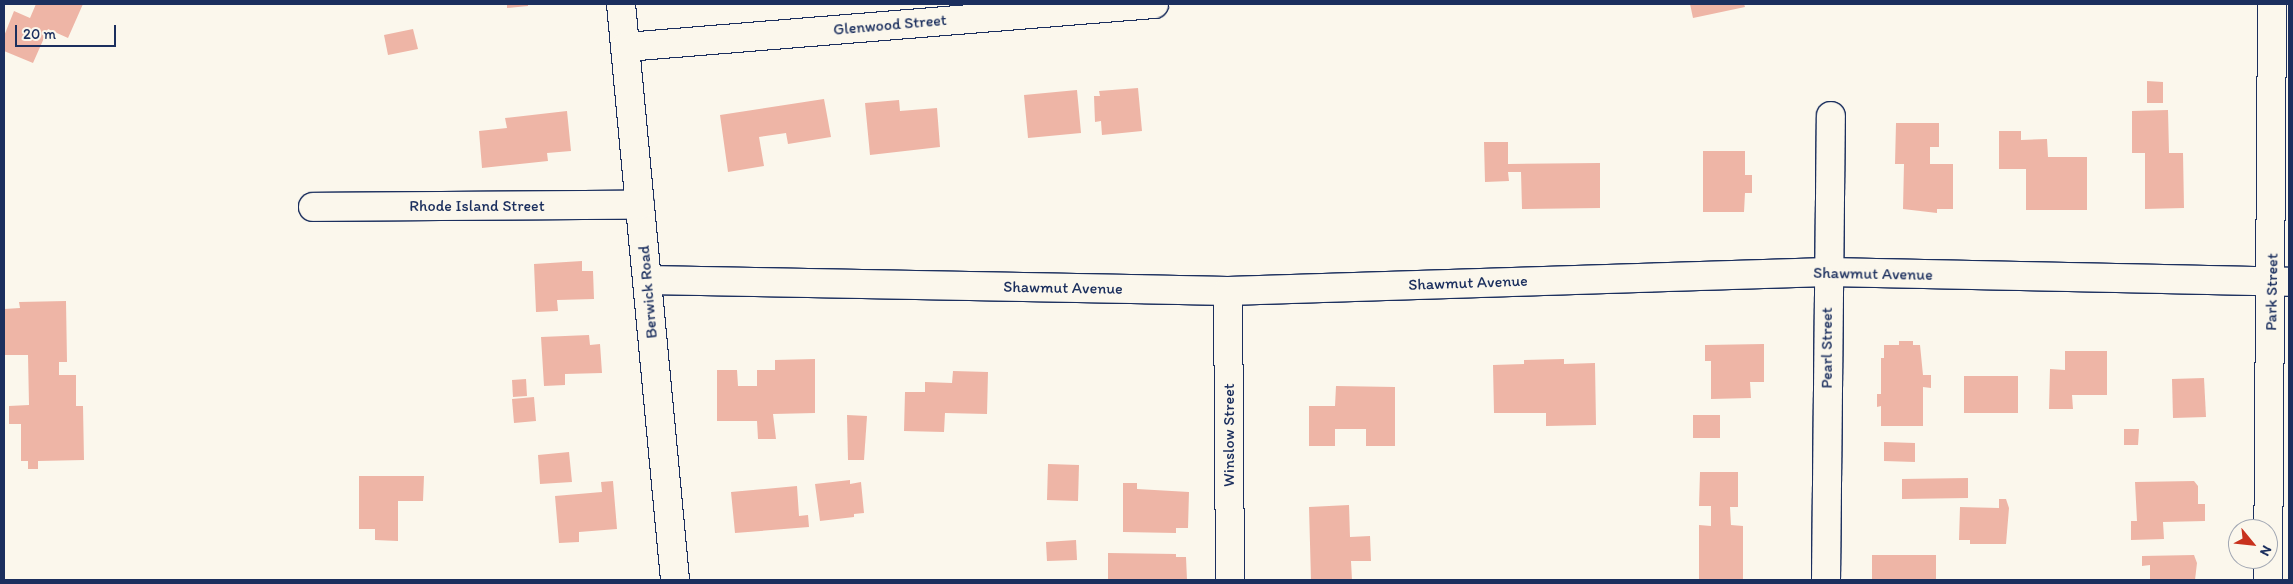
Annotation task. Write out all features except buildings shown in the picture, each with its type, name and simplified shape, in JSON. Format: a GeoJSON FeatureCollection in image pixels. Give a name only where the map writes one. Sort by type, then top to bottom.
{"type":"FeatureCollection","features":[{"type":"Feature","properties":{"kind":"street","name":"Berwick Road"},"geometry":{"type":"LineString","coordinates":[[621,4],[675,580]]}},
{"type":"Feature","properties":{"kind":"street","name":"Glenwood Street"},"geometry":{"type":"LineString","coordinates":[[626,46],[1154,4]]}},
{"type":"Feature","properties":{"kind":"street","name":"Park Street"},"geometry":{"type":"LineString","coordinates":[[2268,580],[2281,282],[2272,4]]}},
{"type":"Feature","properties":{"kind":"street","name":"Pearl Street"},"geometry":{"type":"LineString","coordinates":[[1826,580],[1831,116]]}},
{"type":"Feature","properties":{"kind":"street","name":"Rhode Island Street"},"geometry":{"type":"LineString","coordinates":[[313,207],[640,205]]}},
{"type":"Feature","properties":{"kind":"street","name":"Shawmut Avenue"},"geometry":{"type":"LineString","coordinates":[[647,280],[1228,291],[1828,272],[2281,282]]}},
{"type":"Feature","properties":{"kind":"street","name":"Winslow Street"},"geometry":{"type":"LineString","coordinates":[[1228,291],[1230,580]]}}]}
